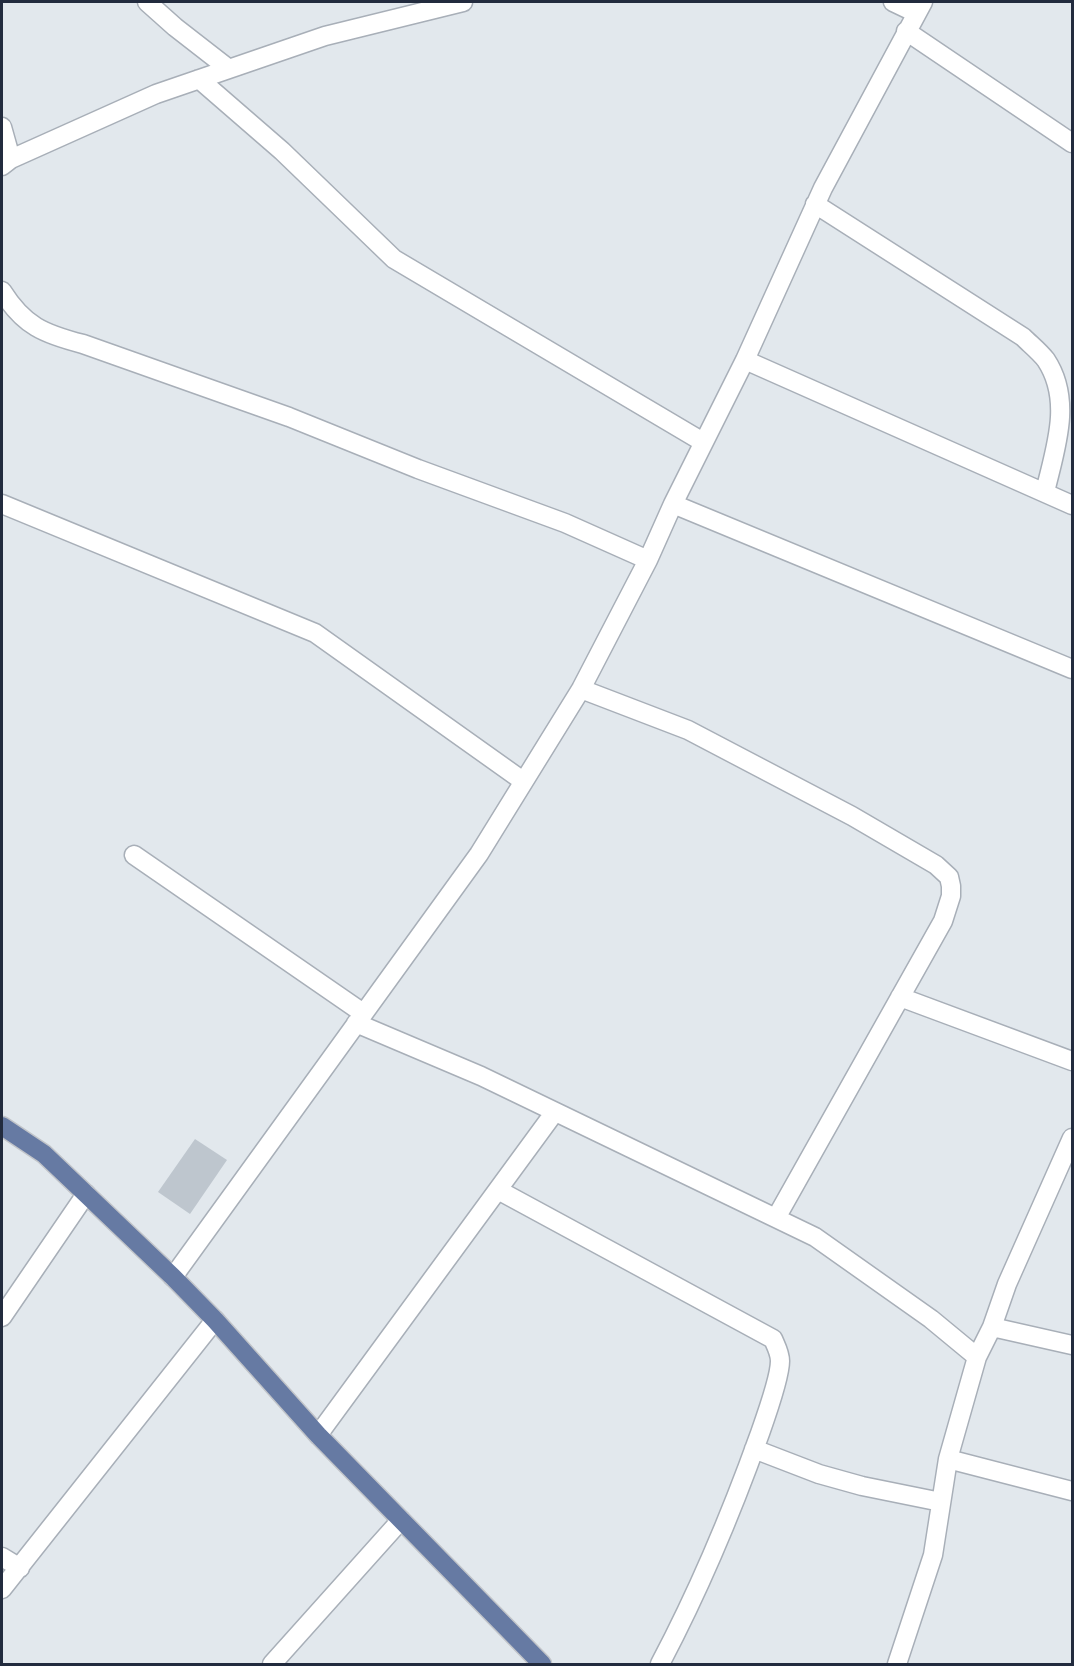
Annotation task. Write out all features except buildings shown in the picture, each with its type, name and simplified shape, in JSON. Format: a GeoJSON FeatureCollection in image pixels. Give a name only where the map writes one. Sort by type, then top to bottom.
{"type":"FeatureCollection","features":[{"type":"Feature","properties":{"kind":"main road"},"geometry":{"type":"LineString","coordinates":[[2,1126],[44,1154],[173,1276],[318,1435],[542,1665]]}},
{"type":"Feature","properties":{"kind":"street"},"geometry":{"type":"LineString","coordinates":[[147,2],[175,27],[230,69]]}},
{"type":"Feature","properties":{"kind":"street"},"geometry":{"type":"LineString","coordinates":[[2,128],[6,162],[156,94],[325,36],[463,2]]}},
{"type":"Feature","properties":{"kind":"street"},"geometry":{"type":"LineString","coordinates":[[173,1276],[479,854],[581,689],[648,560],[744,360],[815,204],[920,7],[893,2]]}},
{"type":"Feature","properties":{"kind":"street"},"geometry":{"type":"LineString","coordinates":[[906,31],[1072,143]]}},
{"type":"Feature","properties":{"kind":"street"},"geometry":{"type":"LineString","coordinates":[[199,79],[282,151],[394,259],[703,442]]}},
{"type":"Feature","properties":{"kind":"street"},"geometry":{"type":"LineString","coordinates":[[815,204],[1023,337],[1046,360],[1059,390],[1060,426],[1045,492]]}},
{"type":"Feature","properties":{"kind":"street"},"geometry":{"type":"LineString","coordinates":[[2,291],[25,320],[49,335],[83,344],[289,417],[418,469],[565,523],[648,560]]}},
{"type":"Feature","properties":{"kind":"street"},"geometry":{"type":"LineString","coordinates":[[744,360],[1072,504]]}},
{"type":"Feature","properties":{"kind":"street"},"geometry":{"type":"LineString","coordinates":[[673,504],[1072,669]]}},
{"type":"Feature","properties":{"kind":"street"},"geometry":{"type":"LineString","coordinates":[[2,506],[315,633],[523,781]]}},
{"type":"Feature","properties":{"kind":"street"},"geometry":{"type":"LineString","coordinates":[[581,689],[688,730],[852,816],[936,865],[949,877],[951,896],[943,921],[776,1218]]}},
{"type":"Feature","properties":{"kind":"street"},"geometry":{"type":"LineString","coordinates":[[134,855],[360,1018],[815,1237],[931,1319],[977,1358]]}},
{"type":"Feature","properties":{"kind":"street"},"geometry":{"type":"LineString","coordinates":[[900,997],[1072,1061]]}},
{"type":"Feature","properties":{"kind":"street"},"geometry":{"type":"LineString","coordinates":[[318,1435],[554,1113]]}},
{"type":"Feature","properties":{"kind":"street"},"geometry":{"type":"LineString","coordinates":[[897,1665],[933,1555],[948,1459],[977,1358],[1072,1138]]}},
{"type":"Feature","properties":{"kind":"street"},"geometry":{"type":"LineString","coordinates":[[498,1190],[773,1339],[780,1362],[766,1416],[744,1479],[682,1622],[660,1665]]}},
{"type":"Feature","properties":{"kind":"street"},"geometry":{"type":"LineString","coordinates":[[2,1317],[86,1194]]}},
{"type":"Feature","properties":{"kind":"street"},"geometry":{"type":"LineString","coordinates":[[2,1589],[215,1320]]}},
{"type":"Feature","properties":{"kind":"street"},"geometry":{"type":"LineString","coordinates":[[992,1327],[1072,1345]]}},
{"type":"Feature","properties":{"kind":"street"},"geometry":{"type":"LineString","coordinates":[[754,1449],[829,1477],[941,1502]]}},
{"type":"Feature","properties":{"kind":"street"},"geometry":{"type":"LineString","coordinates":[[948,1459],[1072,1491]]}},
{"type":"Feature","properties":{"kind":"street"},"geometry":{"type":"LineString","coordinates":[[272,1665],[401,1520]]}},
{"type":"Feature","properties":{"kind":"street"},"geometry":{"type":"LineString","coordinates":[[2,1557],[20,1568]]}}]}
